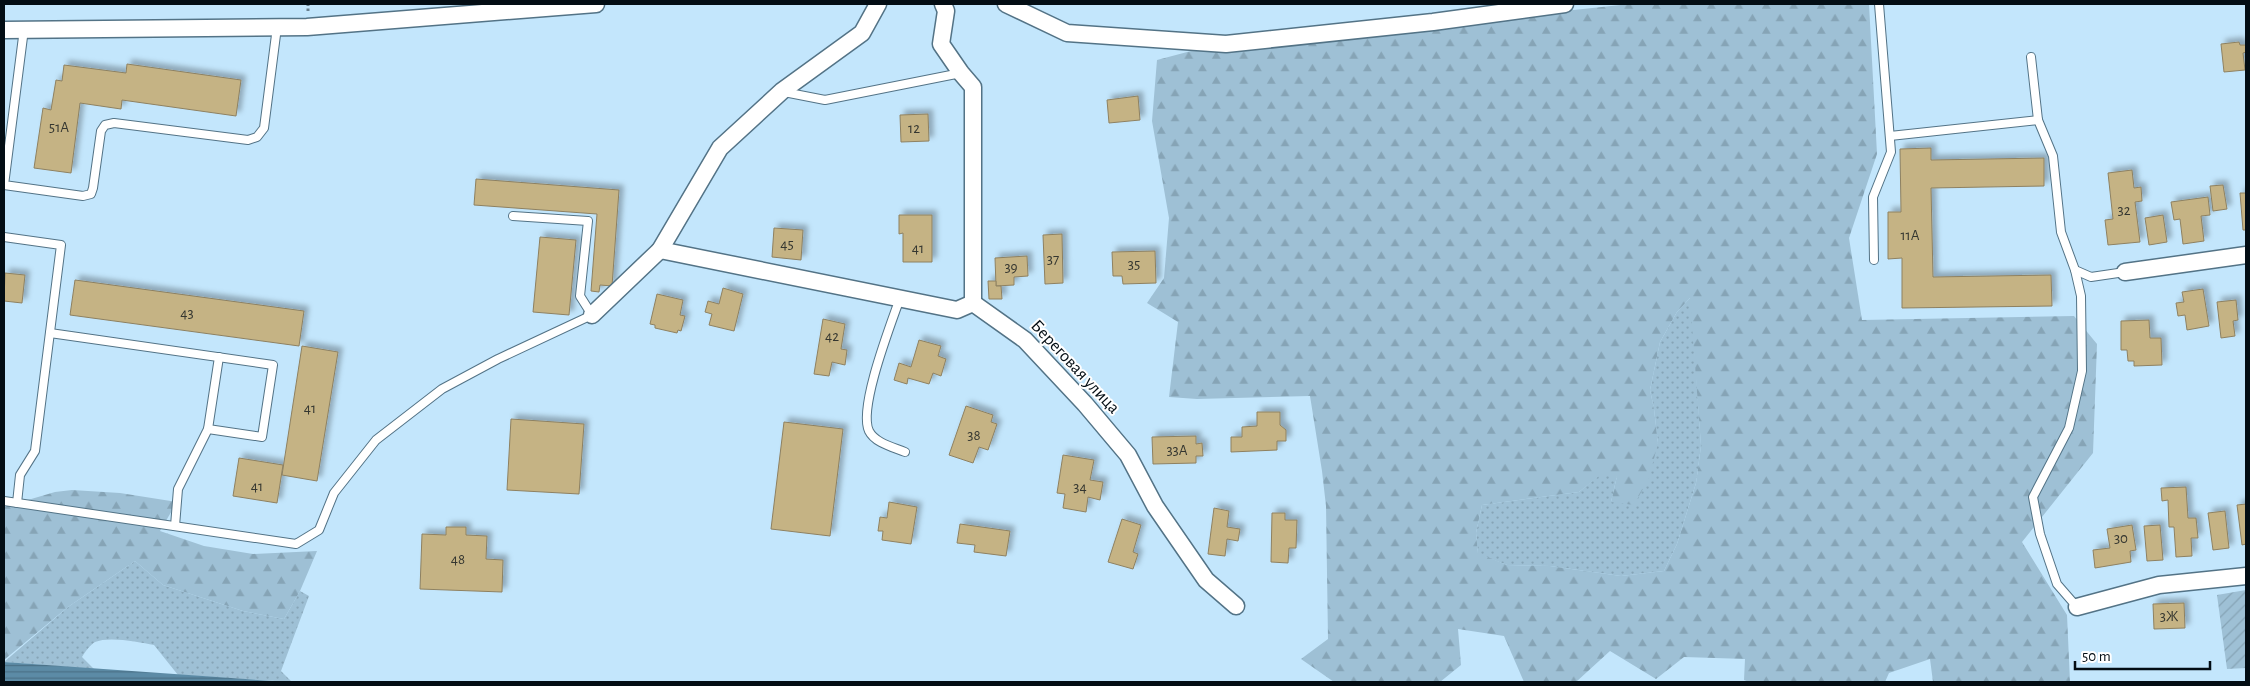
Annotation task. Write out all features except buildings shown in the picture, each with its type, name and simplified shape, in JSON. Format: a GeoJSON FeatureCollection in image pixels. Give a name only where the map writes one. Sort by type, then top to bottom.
{"type":"FeatureCollection","features":[{"type":"Feature","properties":{"kind":"street"},"geometry":{"type":"LineString","coordinates":[[4,30],[307,26],[596,4]]}},
{"type":"Feature","properties":{"kind":"street"},"geometry":{"type":"LineString","coordinates":[[592,315],[660,250],[720,148],[782,92],[862,33],[878,4]]}},
{"type":"Feature","properties":{"kind":"street"},"geometry":{"type":"LineString","coordinates":[[660,250],[957,310],[973,303],[973,87],[941,44],[946,11],[943,4]]}},
{"type":"Feature","properties":{"kind":"street"},"geometry":{"type":"LineString","coordinates":[[1006,4],[1067,33],[1226,44],[1433,22],[1543,5],[1565,4]]}},
{"type":"Feature","properties":{"kind":"street"},"geometry":{"type":"LineString","coordinates":[[2125,272],[2246,256]]}},
{"type":"Feature","properties":{"kind":"street","name":"Береговая улица"},"geometry":{"type":"LineString","coordinates":[[973,303],[1025,340],[1085,404],[1128,456],[1155,506],[1206,580],[1236,606]]}},
{"type":"Feature","properties":{"kind":"street"},"geometry":{"type":"LineString","coordinates":[[2077,607],[2159,586],[2246,576]]}},
{"type":"Feature","properties":{"kind":"lane"},"geometry":{"type":"LineString","coordinates":[[1874,260],[1873,197],[1891,152],[1879,4]]}},
{"type":"Feature","properties":{"kind":"lane"},"geometry":{"type":"LineString","coordinates":[[24,29],[4,186],[83,196],[91,194],[101,131],[105,125],[114,123],[248,140],[258,137],[264,128],[277,27]]}},
{"type":"Feature","properties":{"kind":"lane"},"geometry":{"type":"LineString","coordinates":[[2031,57],[2038,120],[2053,156],[2061,232],[2075,270],[2081,296],[2082,371],[2069,428],[2033,497],[2040,534],[2057,584],[2077,607]]}},
{"type":"Feature","properties":{"kind":"lane"},"geometry":{"type":"LineString","coordinates":[[782,92],[825,100],[961,73]]}},
{"type":"Feature","properties":{"kind":"lane"},"geometry":{"type":"LineString","coordinates":[[1890,136],[2038,120]]}},
{"type":"Feature","properties":{"kind":"lane"},"geometry":{"type":"LineString","coordinates":[[4,501],[296,544],[319,530],[334,493],[376,440],[442,390],[498,359],[592,315],[580,296],[588,221],[513,216]]}},
{"type":"Feature","properties":{"kind":"lane"},"geometry":{"type":"LineString","coordinates":[[4,237],[61,244],[35,451],[20,475],[17,503]]}},
{"type":"Feature","properties":{"kind":"lane"},"geometry":{"type":"LineString","coordinates":[[2075,270],[2091,277],[2125,272]]}},
{"type":"Feature","properties":{"kind":"lane"},"geometry":{"type":"LineString","coordinates":[[900,298],[883,347],[866,418],[870,432],[882,443],[905,452]]}},
{"type":"Feature","properties":{"kind":"lane"},"geometry":{"type":"LineString","coordinates":[[50,333],[273,365],[262,437],[208,429]]}},
{"type":"Feature","properties":{"kind":"lane"},"geometry":{"type":"LineString","coordinates":[[175,526],[178,489],[208,429],[219,357]]}},
{"type":"Feature","properties":{"kind":"green space"},"geometry":{"type":"Polygon","coordinates":[[[1630,4],[1869,4],[1877,154],[1849,238],[1862,320],[2074,316],[2097,344],[2093,453],[2022,542],[2067,615],[2070,682],[1933,682],[1930,659],[1889,673],[1885,682],[1749,682],[1744,680],[1745,659],[1684,657],[1656,679],[1610,651],[1576,682],[1524,682],[1504,636],[1458,629],[1461,665],[1440,682],[1334,682],[1301,659],[1328,639],[1326,506],[1310,396],[1197,399],[1169,397],[1178,322],[1147,303],[1164,278],[1169,218],[1152,121],[1157,60],[1191,51],[1630,4]],[[1690,298],[1677,312],[1660,342],[1650,390],[1658,443],[1649,478],[1634,505],[1611,502],[1617,476],[1599,476],[1579,492],[1482,505],[1476,533],[1478,553],[1507,565],[1550,566],[1621,576],[1664,571],[1677,544],[1696,483],[1701,446],[1690,298]]]}},
{"type":"Feature","properties":{"kind":"green space"},"geometry":{"type":"Polygon","coordinates":[[[1691,297],[1701,446],[1696,483],[1677,544],[1664,571],[1621,576],[1550,566],[1507,565],[1478,554],[1476,533],[1482,505],[1579,492],[1598,476],[1617,476],[1611,502],[1658,443],[1650,390],[1660,342],[1677,312],[1691,297]]]}},
{"type":"Feature","properties":{"kind":"green space"},"geometry":{"type":"Polygon","coordinates":[[[72,490],[120,493],[177,502],[160,531],[204,546],[253,554],[317,551],[300,591],[284,619],[243,611],[163,585],[135,561],[68,607],[4,660],[4,507],[55,492],[72,490]]]}},
{"type":"Feature","properties":{"kind":"green space"},"geometry":{"type":"Polygon","coordinates":[[[135,561],[163,585],[243,611],[284,619],[300,591],[309,596],[281,671],[292,682],[178,675],[154,645],[132,641],[101,640],[95,642],[82,657],[94,669],[4,662],[68,607],[135,561]]]}},
{"type":"Feature","properties":{"kind":"green space"},"geometry":{"type":"Polygon","coordinates":[[[2246,590],[2246,668],[2227,669],[2217,595],[2246,590]]]}},
{"type":"Feature","properties":{"kind":"shaded area"},"geometry":{"type":"Polygon","coordinates":[[[4,662],[287,682],[4,682],[4,662]]]}}]}
